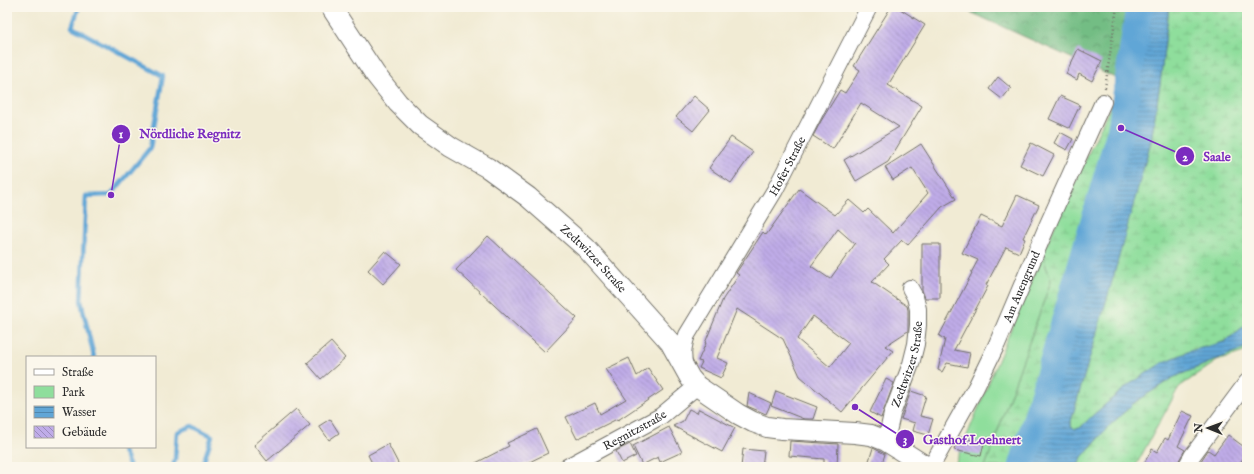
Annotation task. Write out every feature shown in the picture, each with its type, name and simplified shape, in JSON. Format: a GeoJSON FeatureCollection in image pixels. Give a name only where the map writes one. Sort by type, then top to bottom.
{"type":"FeatureCollection","features":[{"type":"Feature","properties":{"kind":"street","name":"Zedtwitzer Straße"},"geometry":{"type":"LineString","coordinates":[[332,7],[375,74],[398,103],[420,125],[451,147],[488,168],[528,197],[586,248],[670,342],[692,379],[738,414],[753,422],[782,430],[871,435],[886,441],[927,467]]}},
{"type":"Feature","properties":{"kind":"street","name":"Hofer Straße"},"geometry":{"type":"LineString","coordinates":[[692,379],[683,359],[683,349],[687,335],[776,190],[869,7]]}},
{"type":"Feature","properties":{"kind":"street","name":"Am Auengrund"},"geometry":{"type":"LineString","coordinates":[[931,467],[976,387],[997,344],[1048,224],[1103,102]]}},
{"type":"Feature","properties":{"kind":"street","name":"Zedtwitzer Straße"},"geometry":{"type":"LineString","coordinates":[[886,441],[892,414],[911,364],[916,344],[918,309],[915,297],[910,288]]}},
{"type":"Feature","properties":{"kind":"street","name":"Hofer Straße"},"geometry":{"type":"LineString","coordinates":[[660,331],[676,333],[684,330],[696,320]]}},
{"type":"Feature","properties":{"kind":"street","name":"Regnitzstraße"},"geometry":{"type":"LineString","coordinates":[[567,467],[661,416],[692,379]]}},
{"type":"Feature","properties":{"kind":"street"},"geometry":{"type":"LineString","coordinates":[[1186,467],[1192,456],[1247,382]]}},
{"type":"Feature","properties":{"kind":"path"},"geometry":{"type":"LineString","coordinates":[[1103,102],[1116,7]]}},
{"type":"Feature","properties":{"kind":"green space"},"geometry":{"type":"Polygon","coordinates":[[[959,7],[1131,7],[1122,81],[959,7]]]}},
{"type":"Feature","properties":{"kind":"green space"},"geometry":{"type":"Polygon","coordinates":[[[1131,7],[1141,7],[1141,10],[1133,88],[1119,149],[1023,467],[985,467],[1051,281],[1042,254],[1122,81],[1131,7]]]}},
{"type":"Feature","properties":{"kind":"green space"},"geometry":{"type":"Polygon","coordinates":[[[1169,7],[1247,7],[1247,324],[1224,342],[1190,351],[1162,363],[1127,386],[1080,428],[1075,429],[1071,426],[1071,421],[1151,141],[1160,84],[1169,7]]]}},
{"type":"Feature","properties":{"kind":"green space"},"geometry":{"type":"Polygon","coordinates":[[[1042,254],[1051,281],[985,467],[956,467],[956,462],[1042,254]]]}},
{"type":"Feature","properties":{"kind":"green space"},"geometry":{"type":"Polygon","coordinates":[[[1247,347],[1247,351],[1217,361],[1179,387],[1135,467],[1077,467],[1082,457],[1108,427],[1134,403],[1172,378],[1247,347]]]}},
{"type":"Feature","properties":{"kind":"water"},"geometry":{"type":"Polygon","coordinates":[[[1141,7],[1169,7],[1160,84],[1151,141],[1071,421],[1071,426],[1075,429],[1080,428],[1127,386],[1162,363],[1190,351],[1224,342],[1247,324],[1247,347],[1172,378],[1134,403],[1108,427],[1082,457],[1077,467],[1023,467],[1119,149],[1133,88],[1141,7]]]}},
{"type":"Feature","properties":{"kind":"building"},"geometry":{"type":"Polygon","coordinates":[[[891,7],[897,7],[925,25],[888,85],[922,106],[888,162],[856,181],[844,160],[899,127],[861,103],[833,149],[813,136],[840,90],[845,93],[860,70],[854,66],[891,7]]]}},
{"type":"Feature","properties":{"kind":"building"},"geometry":{"type":"Polygon","coordinates":[[[1078,49],[1102,61],[1092,81],[1079,74],[1077,80],[1066,74],[1078,49]]]}},
{"type":"Feature","properties":{"kind":"building"},"geometry":{"type":"Polygon","coordinates":[[[998,77],[1011,88],[1002,99],[989,89],[998,77]]]}},
{"type":"Feature","properties":{"kind":"building"},"geometry":{"type":"Polygon","coordinates":[[[694,96],[710,110],[693,131],[676,117],[694,96]]]}},
{"type":"Feature","properties":{"kind":"building"},"geometry":{"type":"Polygon","coordinates":[[[1060,96],[1080,105],[1069,128],[1049,119],[1060,96]]]}},
{"type":"Feature","properties":{"kind":"building"},"geometry":{"type":"Polygon","coordinates":[[[1060,132],[1073,139],[1067,150],[1054,143],[1060,132]]]}},
{"type":"Feature","properties":{"kind":"building"},"geometry":{"type":"Polygon","coordinates":[[[731,137],[753,152],[731,183],[709,168],[731,137]]]}},
{"type":"Feature","properties":{"kind":"building"},"geometry":{"type":"Polygon","coordinates":[[[1031,143],[1054,155],[1043,176],[1020,165],[1031,143]]]}},
{"type":"Feature","properties":{"kind":"building"},"geometry":{"type":"Polygon","coordinates":[[[921,144],[956,199],[942,207],[908,245],[902,240],[884,259],[889,264],[872,282],[907,306],[908,331],[885,346],[893,351],[842,412],[800,376],[783,339],[737,309],[717,358],[728,363],[721,378],[699,368],[702,362],[698,361],[723,299],[739,275],[736,273],[763,232],[766,235],[799,189],[835,215],[849,200],[864,213],[868,209],[893,233],[928,193],[912,168],[893,180],[885,167],[921,144]],[[838,229],[811,266],[830,279],[855,244],[838,229]],[[813,316],[797,339],[830,367],[849,343],[813,316]]]}},
{"type":"Feature","properties":{"kind":"building"},"geometry":{"type":"Polygon","coordinates":[[[1017,195],[1039,205],[1023,238],[1025,239],[1019,253],[1006,247],[986,285],[988,286],[954,350],[970,353],[967,367],[947,363],[942,372],[938,370],[945,339],[939,336],[978,260],[962,253],[981,216],[1002,226],[1017,195]]]}},
{"type":"Feature","properties":{"kind":"building"},"geometry":{"type":"Polygon","coordinates":[[[488,236],[577,318],[545,352],[456,270],[488,236]]]}},
{"type":"Feature","properties":{"kind":"building"},"geometry":{"type":"Polygon","coordinates":[[[922,244],[940,244],[940,298],[925,298],[922,290],[922,244]]]}},
{"type":"Feature","properties":{"kind":"building"},"geometry":{"type":"Polygon","coordinates":[[[385,251],[401,264],[383,284],[368,270],[385,251]]]}},
{"type":"Feature","properties":{"kind":"building"},"geometry":{"type":"Polygon","coordinates":[[[331,342],[345,358],[321,379],[307,363],[331,342]]]}},
{"type":"Feature","properties":{"kind":"building"},"geometry":{"type":"Polygon","coordinates":[[[629,358],[637,376],[648,368],[663,390],[618,420],[617,419],[577,439],[566,417],[595,403],[600,414],[626,399],[606,369],[629,358]]]}},
{"type":"Feature","properties":{"kind":"building"},"geometry":{"type":"Polygon","coordinates":[[[886,379],[894,383],[881,418],[870,412],[886,379]]]}},
{"type":"Feature","properties":{"kind":"building"},"geometry":{"type":"Polygon","coordinates":[[[776,391],[817,407],[813,419],[804,419],[771,406],[776,391]]]}},
{"type":"Feature","properties":{"kind":"building"},"geometry":{"type":"Polygon","coordinates":[[[911,391],[926,396],[920,416],[933,419],[928,435],[913,431],[915,423],[901,419],[911,391]]]}},
{"type":"Feature","properties":{"kind":"building"},"geometry":{"type":"Polygon","coordinates":[[[749,393],[771,403],[766,414],[747,406],[749,393]]]}},
{"type":"Feature","properties":{"kind":"building"},"geometry":{"type":"Polygon","coordinates":[[[296,409],[310,425],[267,461],[254,445],[296,409]]]}},
{"type":"Feature","properties":{"kind":"building"},"geometry":{"type":"Polygon","coordinates":[[[689,409],[697,413],[699,409],[735,428],[722,452],[673,426],[683,421],[689,409]]]}},
{"type":"Feature","properties":{"kind":"building"},"geometry":{"type":"Polygon","coordinates":[[[1182,411],[1193,416],[1178,446],[1185,450],[1178,462],[1177,467],[1142,467],[1152,449],[1157,452],[1165,438],[1168,440],[1182,411]]]}},
{"type":"Feature","properties":{"kind":"building"},"geometry":{"type":"Polygon","coordinates":[[[330,419],[339,433],[329,440],[319,426],[330,419]]]}},
{"type":"Feature","properties":{"kind":"building"},"geometry":{"type":"Polygon","coordinates":[[[669,427],[682,452],[660,462],[658,457],[642,465],[633,446],[669,427]]]}},
{"type":"Feature","properties":{"kind":"building"},"geometry":{"type":"Polygon","coordinates":[[[537,429],[548,453],[519,467],[468,467],[509,446],[507,443],[537,429]]]}},
{"type":"Feature","properties":{"kind":"building"},"geometry":{"type":"Polygon","coordinates":[[[1228,435],[1247,449],[1247,453],[1237,467],[1197,467],[1208,450],[1214,454],[1228,435]]]}},
{"type":"Feature","properties":{"kind":"building"},"geometry":{"type":"Polygon","coordinates":[[[959,437],[984,443],[981,456],[954,450],[959,437]]]}},
{"type":"Feature","properties":{"kind":"building"},"geometry":{"type":"Polygon","coordinates":[[[790,441],[838,444],[837,467],[824,467],[824,459],[789,456],[790,441]]]}},
{"type":"Feature","properties":{"kind":"building"},"geometry":{"type":"Polygon","coordinates":[[[388,444],[400,467],[374,467],[368,455],[388,444]]]}},
{"type":"Feature","properties":{"kind":"building"},"geometry":{"type":"Polygon","coordinates":[[[630,444],[636,456],[622,463],[616,451],[630,444]]]}},
{"type":"Feature","properties":{"kind":"building"},"geometry":{"type":"Polygon","coordinates":[[[873,448],[885,454],[881,467],[867,467],[873,448]]]}},
{"type":"Feature","properties":{"kind":"building"},"geometry":{"type":"Polygon","coordinates":[[[743,449],[764,451],[762,467],[741,467],[743,449]]]}},
{"type":"Feature","properties":{"kind":"waterway"},"geometry":{"type":"LineString","coordinates":[[79,7],[72,27],[163,76],[150,148],[111,195],[86,196],[81,301],[94,356]]}},
{"type":"Feature","properties":{"kind":"waterway"},"geometry":{"type":"LineString","coordinates":[[1022,467],[1121,128],[1139,7]]}},
{"type":"Feature","properties":{"kind":"waterway"},"geometry":{"type":"LineString","coordinates":[[173,467],[177,432],[192,426],[212,436],[202,467]]}},
{"type":"Feature","properties":{"kind":"waterway"},"geometry":{"type":"LineString","coordinates":[[121,448],[130,467]]}},
{"type":"Feature","properties":{"kind":"place","name":"Saale"},"geometry":{"type":"Point","coordinates":[1121,128]}},
{"type":"Feature","properties":{"kind":"place","name":"Nördliche Regnitz"},"geometry":{"type":"Point","coordinates":[111,195]}},
{"type":"Feature","properties":{"kind":"place","name":"Gasthof Loehnert"},"geometry":{"type":"Point","coordinates":[855,407]}}]}
